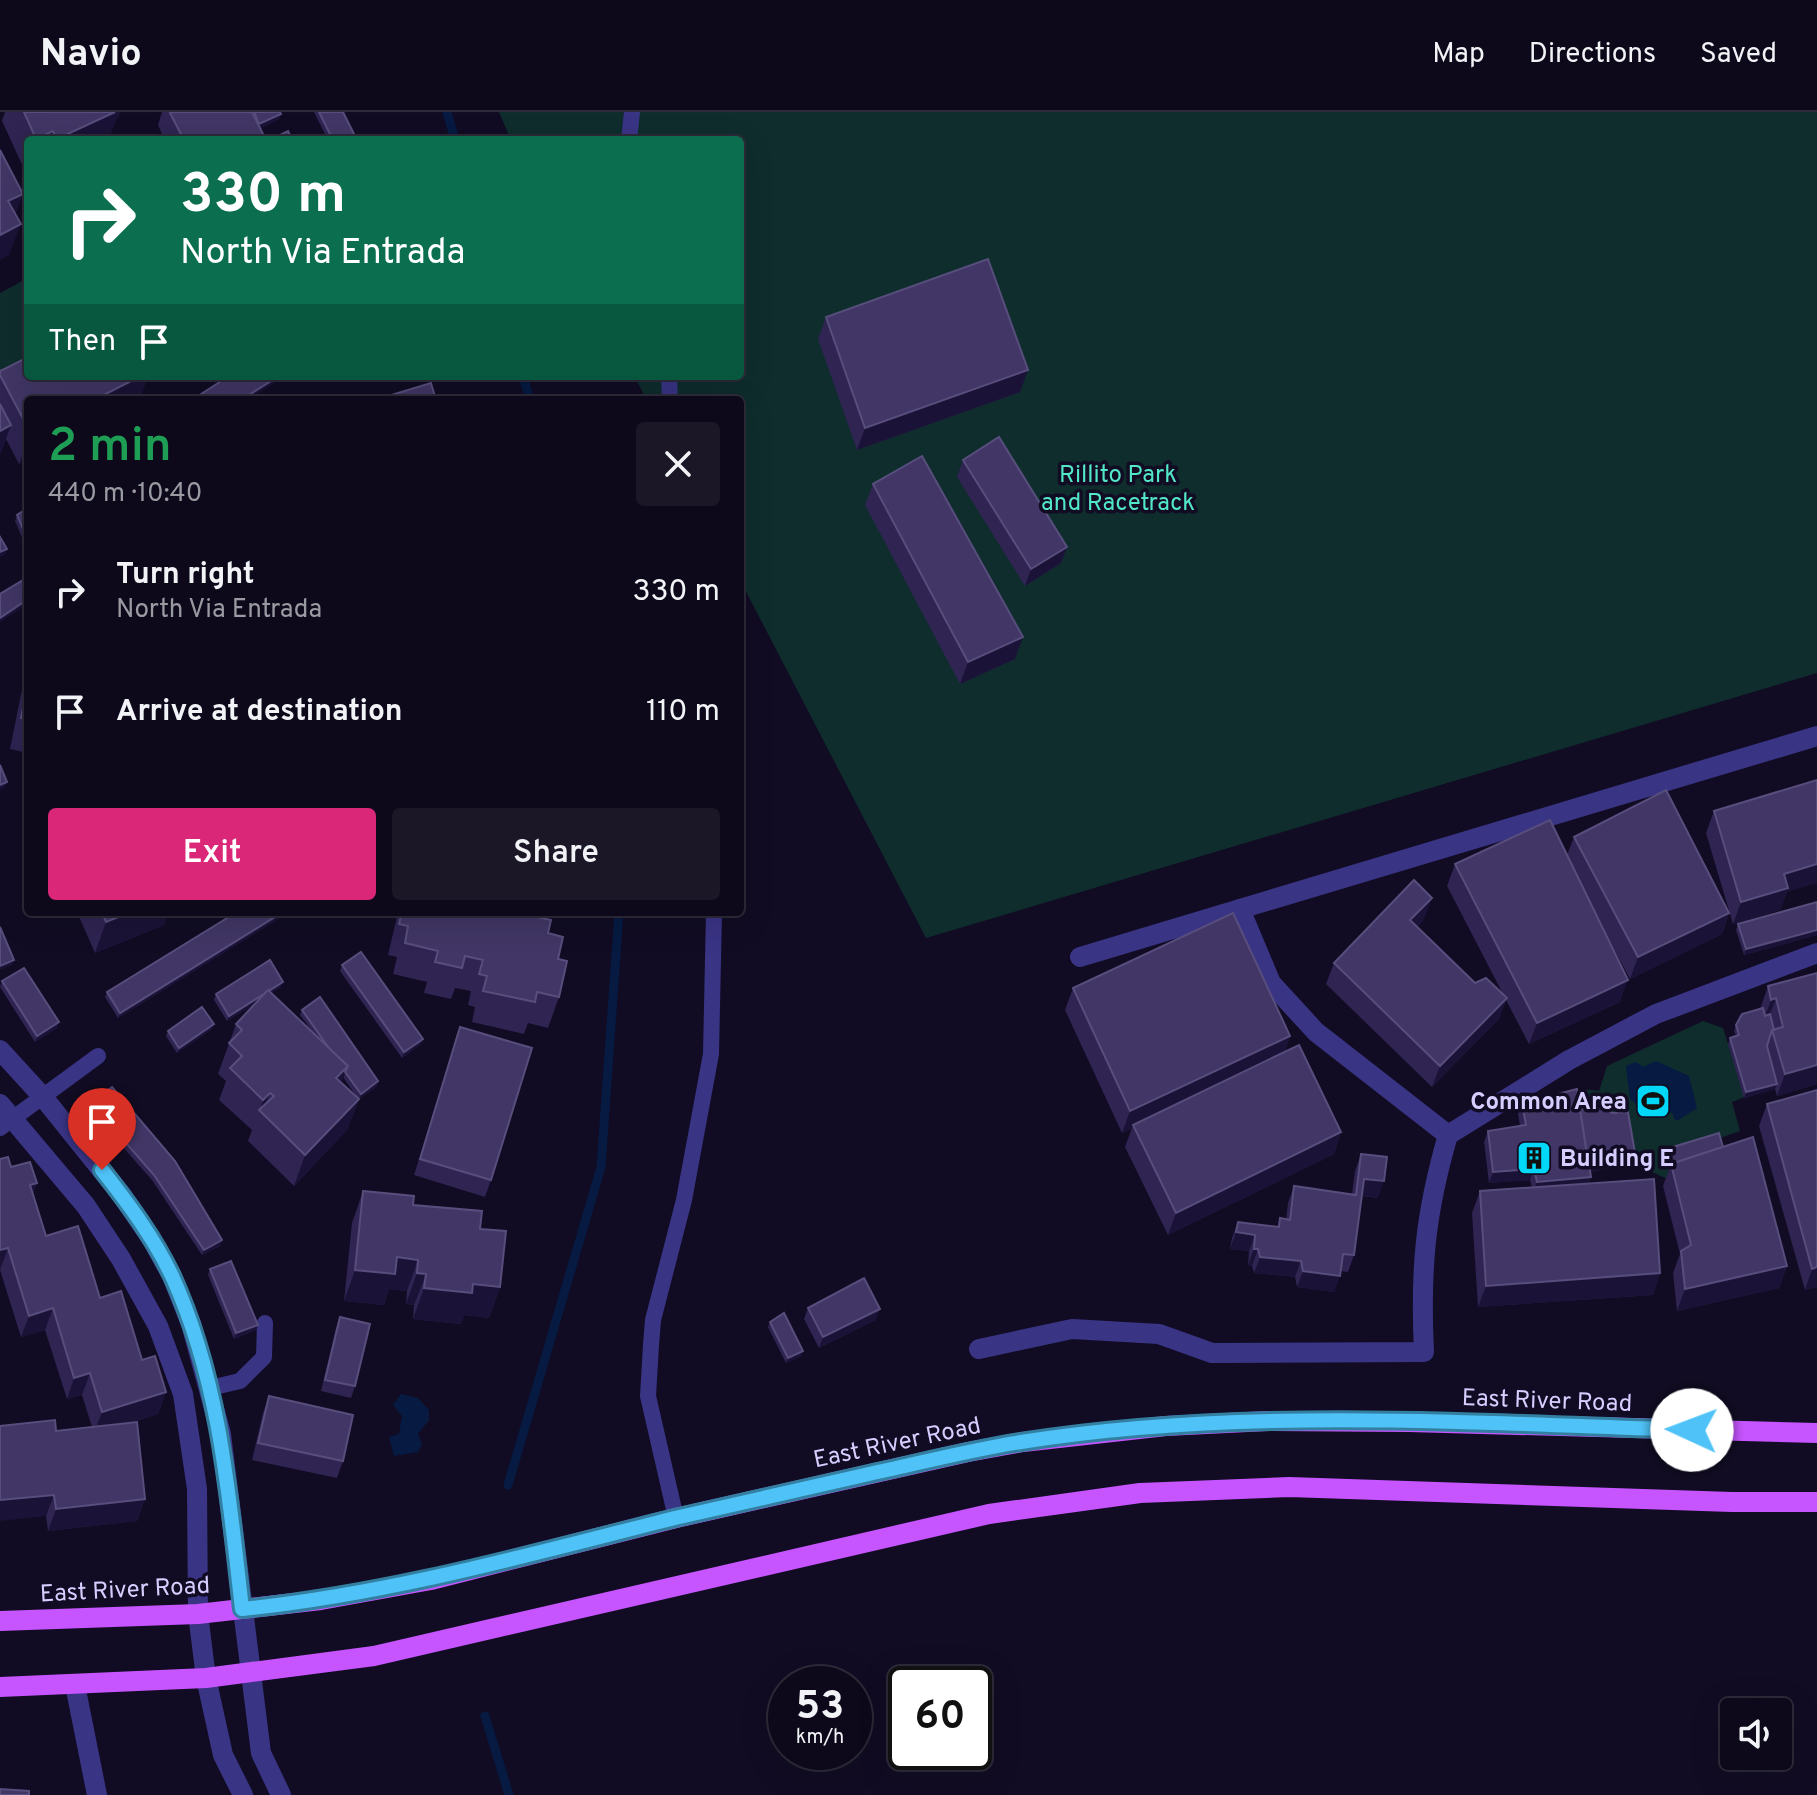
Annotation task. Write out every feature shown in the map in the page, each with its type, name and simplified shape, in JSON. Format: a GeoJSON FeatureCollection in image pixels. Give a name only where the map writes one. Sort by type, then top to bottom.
{"type":"FeatureCollection","features":[{"type":"Feature","properties":{"kind":"main road","name":"East River Road"},"geometry":{"type":"LineString","coordinates":[[0,1621],[198,1614],[321,1600],[431,1580],[676,1518],[968,1452],[1023,1442],[1166,1426],[1268,1421],[1378,1422],[1817,1433]]}},
{"type":"Feature","properties":{"kind":"main road"},"geometry":{"type":"LineString","coordinates":[[0,1687],[206,1678],[374,1656],[989,1514],[1140,1493],[1289,1487],[1732,1502],[1817,1502]]}},
{"type":"Feature","properties":{"kind":"street"},"geometry":{"type":"LineString","coordinates":[[1080,957],[1817,736]]}},
{"type":"Feature","properties":{"kind":"street"},"geometry":{"type":"LineString","coordinates":[[1240,909],[1271,983],[1316,1032],[1448,1135]]}},
{"type":"Feature","properties":{"kind":"street"},"geometry":{"type":"LineString","coordinates":[[979,1349],[1072,1329],[1159,1334],[1212,1353],[1424,1352],[1421,1289],[1424,1241],[1433,1187],[1448,1135],[1569,1060],[1656,1014],[1817,953]]}},
{"type":"Feature","properties":{"kind":"street"},"geometry":{"type":"LineString","coordinates":[[0,1050],[43,1097],[121,1194],[172,1276],[191,1324],[221,1434],[261,1753],[281,1795]]}},
{"type":"Feature","properties":{"kind":"street"},"geometry":{"type":"LineString","coordinates":[[4,1117],[86,1206],[121,1259],[158,1326],[183,1394],[198,1515],[198,1614],[206,1678],[223,1755],[243,1795]]}},
{"type":"Feature","properties":{"kind":"street"},"geometry":{"type":"LineString","coordinates":[[75,1685],[97,1795]]}},
{"type":"Feature","properties":{"kind":"lane"},"geometry":{"type":"LineString","coordinates":[[629,136],[632,112]]}},
{"type":"Feature","properties":{"kind":"lane"},"geometry":{"type":"LineString","coordinates":[[676,1518],[648,1396],[651,1345],[653,1320],[684,1200],[711,1054],[714,916]]}},
{"type":"Feature","properties":{"kind":"lane"},"geometry":{"type":"LineString","coordinates":[[4,1117],[43,1097],[98,1056]]}},
{"type":"Feature","properties":{"kind":"lane"},"geometry":{"type":"LineString","coordinates":[[210,1388],[240,1381],[264,1357],[265,1323]]}},
{"type":"Feature","properties":{"kind":"green space","name":"Rillito Park and Racetrack"},"geometry":{"type":"Polygon","coordinates":[[[499,112],[1817,112],[1817,673],[926,938],[744,588],[744,396],[645,396],[636,380],[744,380],[744,136],[509,136],[499,112]]]}},
{"type":"Feature","properties":{"kind":"green space"},"geometry":{"type":"Polygon","coordinates":[[[24,280],[24,372],[0,384],[0,293],[24,280]]]}},
{"type":"Feature","properties":{"kind":"green space","name":"Common Area"},"geometry":{"type":"Polygon","coordinates":[[[1703,1021],[1723,1028],[1745,1097],[1732,1102],[1740,1131],[1717,1139],[1672,1181],[1634,1164],[1626,1117],[1575,1115],[1573,1100],[1583,1089],[1599,1091],[1607,1066],[1703,1021]]]}},
{"type":"Feature","properties":{"kind":"water"},"geometry":{"type":"Polygon","coordinates":[[[1656,1061],[1689,1076],[1697,1108],[1677,1121],[1653,1097],[1638,1106],[1630,1099],[1626,1066],[1636,1062],[1643,1067],[1656,1061]]]}},
{"type":"Feature","properties":{"kind":"water"},"geometry":{"type":"Polygon","coordinates":[[[401,1394],[418,1398],[429,1410],[429,1420],[418,1434],[422,1445],[418,1452],[394,1456],[389,1437],[399,1434],[402,1416],[393,1405],[401,1394]]]}},
{"type":"Feature","properties":{"kind":"building"},"geometry":{"type":"Polygon","coordinates":[[[24,112],[115,112],[63,136],[56,136],[53,131],[35,136],[24,112]]]}},
{"type":"Feature","properties":{"kind":"building"},"geometry":{"type":"Polygon","coordinates":[[[252,112],[264,136],[182,136],[170,113],[252,112]]]}},
{"type":"Feature","properties":{"kind":"building"},"geometry":{"type":"Polygon","coordinates":[[[254,112],[280,112],[281,114],[259,124],[254,112]]]}},
{"type":"Feature","properties":{"kind":"building"},"geometry":{"type":"Polygon","coordinates":[[[319,112],[343,112],[355,136],[331,136],[319,112]]]}},
{"type":"Feature","properties":{"kind":"building"},"geometry":{"type":"Polygon","coordinates":[[[0,150],[23,194],[8,201],[21,224],[0,235],[0,150]]]}},
{"type":"Feature","properties":{"kind":"building"},"geometry":{"type":"Polygon","coordinates":[[[988,259],[1028,370],[865,428],[826,317],[988,259]]]}},
{"type":"Feature","properties":{"kind":"building"},"geometry":{"type":"Polygon","coordinates":[[[24,359],[24,380],[133,380],[102,396],[24,396],[24,420],[0,371],[24,359]]]}},
{"type":"Feature","properties":{"kind":"building"},"geometry":{"type":"Polygon","coordinates":[[[223,380],[273,380],[247,396],[198,396],[223,380]]]}},
{"type":"Feature","properties":{"kind":"building"},"geometry":{"type":"Polygon","coordinates":[[[431,383],[435,396],[388,396],[431,383]]]}},
{"type":"Feature","properties":{"kind":"building"},"geometry":{"type":"Polygon","coordinates":[[[0,404],[11,425],[0,431],[0,404]]]}},
{"type":"Feature","properties":{"kind":"building"},"geometry":{"type":"Polygon","coordinates":[[[999,437],[1067,547],[1031,569],[963,460],[999,437]]]}},
{"type":"Feature","properties":{"kind":"building"},"geometry":{"type":"Polygon","coordinates":[[[922,456],[1023,637],[968,662],[873,484],[922,456]]]}},
{"type":"Feature","properties":{"kind":"building"},"geometry":{"type":"Polygon","coordinates":[[[24,511],[24,532],[17,515],[24,511]]]}},
{"type":"Feature","properties":{"kind":"building"},"geometry":{"type":"Polygon","coordinates":[[[0,537],[7,549],[0,552],[0,537]]]}},
{"type":"Feature","properties":{"kind":"building"},"geometry":{"type":"Polygon","coordinates":[[[24,579],[24,602],[0,618],[0,594],[24,579]]]}},
{"type":"Feature","properties":{"kind":"building"},"geometry":{"type":"Polygon","coordinates":[[[0,765],[7,782],[0,785],[0,765]]]}},
{"type":"Feature","properties":{"kind":"building"},"geometry":{"type":"Polygon","coordinates":[[[1817,780],[1817,864],[1784,874],[1788,888],[1741,902],[1714,811],[1817,780]]]}},
{"type":"Feature","properties":{"kind":"building"},"geometry":{"type":"Polygon","coordinates":[[[1666,790],[1729,913],[1638,957],[1574,837],[1666,790]]]}},
{"type":"Feature","properties":{"kind":"building"},"geometry":{"type":"Polygon","coordinates":[[[1550,820],[1628,980],[1537,1023],[1455,864],[1550,820]]]}},
{"type":"Feature","properties":{"kind":"building"},"geometry":{"type":"Polygon","coordinates":[[[1414,880],[1432,898],[1410,920],[1475,983],[1486,978],[1507,998],[1440,1066],[1334,963],[1414,880]]]}},
{"type":"Feature","properties":{"kind":"building"},"geometry":{"type":"Polygon","coordinates":[[[1817,902],[1817,930],[1746,949],[1738,924],[1817,902]]]}},
{"type":"Feature","properties":{"kind":"building"},"geometry":{"type":"Polygon","coordinates":[[[1233,913],[1290,1036],[1130,1111],[1073,988],[1233,913]]]}},
{"type":"Feature","properties":{"kind":"building"},"geometry":{"type":"Polygon","coordinates":[[[104,916],[121,916],[106,922],[104,916]]]}},
{"type":"Feature","properties":{"kind":"building"},"geometry":{"type":"Polygon","coordinates":[[[230,916],[277,916],[120,1013],[107,992],[230,916]]]}},
{"type":"Feature","properties":{"kind":"building"},"geometry":{"type":"Polygon","coordinates":[[[401,916],[533,916],[551,920],[548,933],[563,937],[558,959],[567,961],[559,997],[537,992],[535,1002],[483,991],[487,976],[479,974],[483,960],[465,956],[462,968],[435,962],[438,951],[405,943],[408,926],[399,924],[401,916]]]}},
{"type":"Feature","properties":{"kind":"building"},"geometry":{"type":"Polygon","coordinates":[[[0,927],[14,960],[0,966],[0,927]]]}},
{"type":"Feature","properties":{"kind":"building"},"geometry":{"type":"Polygon","coordinates":[[[361,952],[423,1039],[404,1052],[342,965],[361,952]]]}},
{"type":"Feature","properties":{"kind":"building"},"geometry":{"type":"Polygon","coordinates":[[[270,960],[283,982],[229,1016],[216,994],[270,960]]]}},
{"type":"Feature","properties":{"kind":"building"},"geometry":{"type":"Polygon","coordinates":[[[24,968],[59,1022],[37,1036],[2,981],[24,968]]]}},
{"type":"Feature","properties":{"kind":"building"},"geometry":{"type":"Polygon","coordinates":[[[1817,973],[1817,1065],[1785,1074],[1772,1030],[1783,1027],[1776,998],[1771,1000],[1768,986],[1817,973]]]}},
{"type":"Feature","properties":{"kind":"building"},"geometry":{"type":"Polygon","coordinates":[[[268,990],[348,1066],[336,1078],[359,1099],[305,1155],[259,1110],[274,1096],[270,1093],[263,1100],[230,1068],[242,1056],[229,1043],[242,1030],[236,1024],[268,990]]]}},
{"type":"Feature","properties":{"kind":"building"},"geometry":{"type":"Polygon","coordinates":[[[320,997],[378,1081],[361,1094],[345,1072],[348,1066],[329,1048],[302,1010],[320,997]]]}},
{"type":"Feature","properties":{"kind":"building"},"geometry":{"type":"Polygon","coordinates":[[[202,1007],[214,1024],[179,1048],[168,1031],[202,1007]]]}},
{"type":"Feature","properties":{"kind":"building"},"geometry":{"type":"Polygon","coordinates":[[[1763,1008],[1765,1016],[1770,1014],[1774,1030],[1767,1046],[1777,1084],[1746,1092],[1730,1038],[1739,1035],[1736,1025],[1742,1014],[1763,1008]]]}},
{"type":"Feature","properties":{"kind":"building"},"geometry":{"type":"Polygon","coordinates":[[[460,1027],[532,1048],[491,1180],[420,1159],[460,1027]]]}},
{"type":"Feature","properties":{"kind":"building"},"geometry":{"type":"Polygon","coordinates":[[[1299,1045],[1341,1132],[1176,1213],[1133,1125],[1299,1045]]]}},
{"type":"Feature","properties":{"kind":"building"},"geometry":{"type":"Polygon","coordinates":[[[112,1087],[175,1161],[222,1240],[204,1250],[154,1175],[91,1103],[112,1087]]]}},
{"type":"Feature","properties":{"kind":"building","name":"Building E"},"geometry":{"type":"Polygon","coordinates":[[[1577,1089],[1591,1177],[1537,1182],[1534,1169],[1493,1172],[1488,1131],[1526,1125],[1522,1103],[1577,1089]]]}},
{"type":"Feature","properties":{"kind":"building"},"geometry":{"type":"Polygon","coordinates":[[[1817,1090],[1817,1267],[1812,1269],[1767,1104],[1817,1090]]]}},
{"type":"Feature","properties":{"kind":"building"},"geometry":{"type":"Polygon","coordinates":[[[1601,1105],[1612,1113],[1628,1112],[1636,1159],[1589,1167],[1580,1109],[1601,1105]]]}},
{"type":"Feature","properties":{"kind":"building"},"geometry":{"type":"Polygon","coordinates":[[[1719,1133],[1723,1147],[1671,1164],[1671,1167],[1666,1149],[1719,1133]]]}},
{"type":"Feature","properties":{"kind":"building"},"geometry":{"type":"Polygon","coordinates":[[[1753,1137],[1787,1266],[1685,1289],[1681,1251],[1691,1245],[1671,1164],[1753,1137]]]}},
{"type":"Feature","properties":{"kind":"building"},"geometry":{"type":"Polygon","coordinates":[[[1361,1154],[1387,1157],[1384,1181],[1364,1179],[1354,1255],[1343,1254],[1340,1276],[1303,1271],[1301,1261],[1260,1257],[1258,1249],[1254,1249],[1255,1235],[1236,1232],[1238,1222],[1279,1227],[1280,1218],[1290,1220],[1294,1186],[1356,1195],[1361,1154]]]}},
{"type":"Feature","properties":{"kind":"building"},"geometry":{"type":"Polygon","coordinates":[[[8,1157],[11,1167],[30,1162],[37,1183],[30,1185],[46,1236],[78,1226],[100,1298],[121,1291],[142,1360],[155,1356],[166,1392],[102,1412],[90,1373],[74,1378],[53,1308],[29,1316],[8,1248],[0,1250],[0,1159],[8,1157]]]}},
{"type":"Feature","properties":{"kind":"building"},"geometry":{"type":"Polygon","coordinates":[[[1654,1179],[1660,1273],[1486,1286],[1480,1191],[1654,1179]]]}},
{"type":"Feature","properties":{"kind":"building"},"geometry":{"type":"Polygon","coordinates":[[[363,1191],[414,1196],[413,1205],[482,1211],[480,1229],[506,1231],[500,1287],[473,1284],[472,1293],[424,1288],[426,1274],[417,1273],[418,1260],[397,1257],[395,1274],[355,1270],[363,1191]]]}},
{"type":"Feature","properties":{"kind":"building"},"geometry":{"type":"Polygon","coordinates":[[[231,1261],[258,1325],[236,1333],[210,1269],[231,1261]]]}},
{"type":"Feature","properties":{"kind":"building"},"geometry":{"type":"Polygon","coordinates":[[[864,1278],[880,1309],[823,1337],[808,1308],[864,1278]]]}},
{"type":"Feature","properties":{"kind":"building"},"geometry":{"type":"Polygon","coordinates":[[[784,1313],[803,1351],[788,1358],[770,1322],[784,1313]]]}},
{"type":"Feature","properties":{"kind":"building"},"geometry":{"type":"Polygon","coordinates":[[[340,1317],[370,1324],[355,1386],[325,1380],[340,1317]]]}},
{"type":"Feature","properties":{"kind":"building"},"geometry":{"type":"Polygon","coordinates":[[[269,1396],[353,1415],[343,1461],[258,1443],[269,1396]]]}},
{"type":"Feature","properties":{"kind":"building"},"geometry":{"type":"Polygon","coordinates":[[[55,1420],[56,1431],[137,1422],[145,1499],[56,1509],[54,1495],[0,1500],[0,1426],[55,1420]]]}},
{"type":"Feature","properties":{"kind":"building"},"geometry":{"type":"Polygon","coordinates":[[[0,1789],[29,1791],[29,1795],[0,1795],[0,1789]]]}},
{"type":"Feature","properties":{"kind":"waterway"},"geometry":{"type":"LineString","coordinates":[[447,112],[454,136]]}},
{"type":"Feature","properties":{"kind":"waterway"},"geometry":{"type":"LineString","coordinates":[[524,380],[529,396]]}},
{"type":"Feature","properties":{"kind":"waterway"},"geometry":{"type":"LineString","coordinates":[[508,1485],[601,1167],[619,916]]}},
{"type":"Feature","properties":{"kind":"waterway"},"geometry":{"type":"LineString","coordinates":[[485,1716],[509,1795]]}},
{"type":"Feature","properties":{"kind":"place","name":"Common Area"},"geometry":{"type":"Point","coordinates":[1653,1101]}},
{"type":"Feature","properties":{"kind":"place","name":"Building E"},"geometry":{"type":"Point","coordinates":[1534,1158]}},
{"type":"Feature","properties":{"kind":"route"},"geometry":{"type":"LineString","coordinates":[[102,1170],[151,1238],[172,1276],[191,1324],[221,1434],[242,1609],[321,1600],[431,1580],[676,1518],[1023,1442],[1166,1426],[1268,1421],[1692,1430]]}}]}
